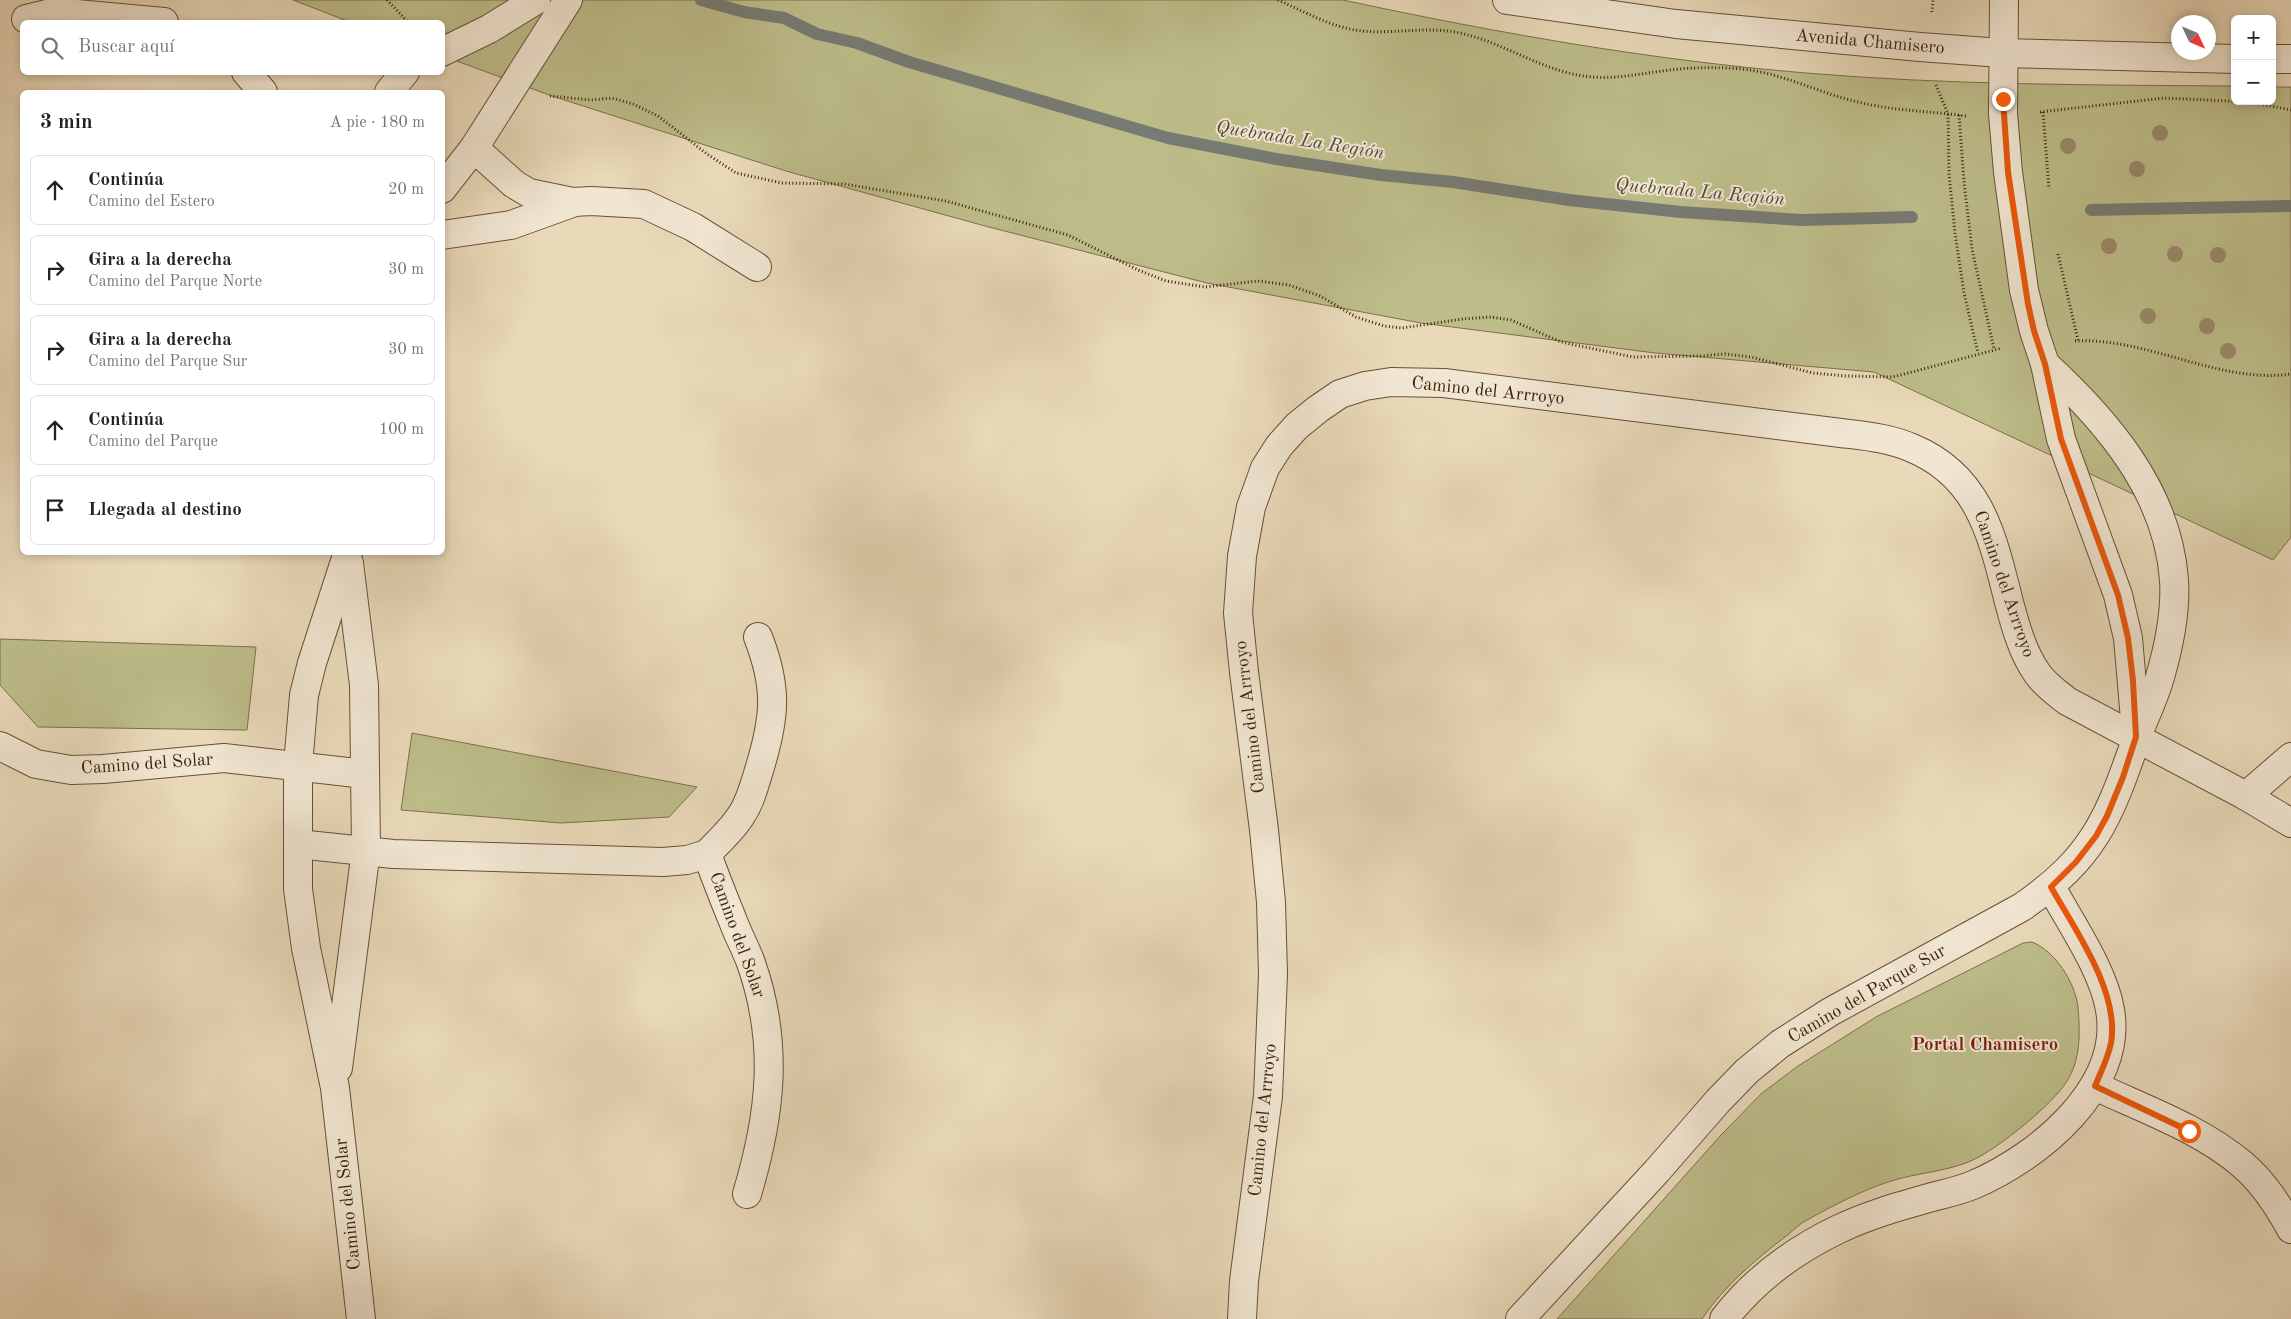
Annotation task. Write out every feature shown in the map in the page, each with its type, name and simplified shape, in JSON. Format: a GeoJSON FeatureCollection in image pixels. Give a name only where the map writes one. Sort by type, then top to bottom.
{"type":"FeatureCollection","features":[{"type":"Feature","properties":{"kind":"street"},"geometry":{"type":"LineString","coordinates":[[445,51],[489,29],[536,0]]}},
{"type":"Feature","properties":{"kind":"street"},"geometry":{"type":"LineString","coordinates":[[445,186],[474,148],[568,0]]}},
{"type":"Feature","properties":{"kind":"street","name":"Avenida Chamisero"},"geometry":{"type":"LineString","coordinates":[[1507,0],[1676,24],[2002,53],[2231,59]]}},
{"type":"Feature","properties":{"kind":"street"},"geometry":{"type":"LineString","coordinates":[[2004,0],[2002,53],[2003,114],[2008,172],[2024,290],[2034,331],[2045,364],[2061,439],[2118,595],[2129,647],[2136,737]]}},
{"type":"Feature","properties":{"kind":"street"},"geometry":{"type":"LineString","coordinates":[[26,18],[55,12],[142,20]]}},
{"type":"Feature","properties":{"kind":"street"},"geometry":{"type":"LineString","coordinates":[[2276,59],[2291,59]]}},
{"type":"Feature","properties":{"kind":"street"},"geometry":{"type":"LineString","coordinates":[[249,75],[261,90]]}},
{"type":"Feature","properties":{"kind":"street"},"geometry":{"type":"LineString","coordinates":[[391,90],[403,75]]}},
{"type":"Feature","properties":{"kind":"street"},"geometry":{"type":"LineString","coordinates":[[474,148],[522,189],[539,196],[573,202],[591,201],[644,204],[693,227],[758,266]]}},
{"type":"Feature","properties":{"kind":"street"},"geometry":{"type":"LineString","coordinates":[[445,235],[511,225],[573,202]]}},
{"type":"Feature","properties":{"kind":"street","name":"Camino del Parque Sur"},"geometry":{"type":"LineString","coordinates":[[1520,1319],[1747,1071],[1780,1044],[1830,1012],[2022,908],[2051,887],[2084,853],[2100,829],[2123,777],[2136,737],[2160,678],[2168,642],[2174,581],[2167,535],[2160,514],[2145,484],[2089,406],[2045,364]]}},
{"type":"Feature","properties":{"kind":"street","name":"Camino del Arrroyo"},"geometry":{"type":"LineString","coordinates":[[1242,1319],[1244,1281],[1268,1096],[1273,974],[1265,839],[1238,612],[1242,556],[1251,506],[1265,468],[1279,446],[1297,426],[1340,394],[1365,386],[1417,381],[1841,433],[1885,439],[1912,448],[1937,461],[1958,480],[1976,501],[1991,533],[2015,624],[2025,652],[2036,673],[2049,687],[2068,701],[2246,796],[2291,823]]}},
{"type":"Feature","properties":{"kind":"street","name":"Camino del Solar"},"geometry":{"type":"LineString","coordinates":[[348,555],[312,663],[304,696],[298,765],[298,889],[301,916],[336,1088],[361,1319]]}},
{"type":"Feature","properties":{"kind":"street","name":"Camino del Solar"},"geometry":{"type":"LineString","coordinates":[[336,1088],[366,850],[364,685],[348,555]]}},
{"type":"Feature","properties":{"kind":"street","name":"Camino del Solar"},"geometry":{"type":"LineString","coordinates":[[298,844],[393,854],[663,862],[688,860],[707,854],[734,826],[751,797],[770,732],[773,709],[772,686],[768,661],[758,637]]}},
{"type":"Feature","properties":{"kind":"street","name":"Camino del Solar"},"geometry":{"type":"LineString","coordinates":[[0,746],[36,764],[71,770],[104,770],[224,758],[366,774]]}},
{"type":"Feature","properties":{"kind":"street"},"geometry":{"type":"LineString","coordinates":[[2246,796],[2291,757]]}},
{"type":"Feature","properties":{"kind":"street","name":"Camino del Solar"},"geometry":{"type":"LineString","coordinates":[[707,854],[751,962],[767,1032],[769,1090],[766,1120],[747,1194]]}},
{"type":"Feature","properties":{"kind":"street"},"geometry":{"type":"LineString","coordinates":[[1724,1319],[1755,1285],[1782,1262],[1812,1243],[1841,1228],[1871,1216],[1972,1186],[2019,1160],[2039,1146],[2078,1109],[2095,1086],[2106,1060],[2111,1042],[2112,1022],[2110,1007],[2092,961],[2051,887]]}},
{"type":"Feature","properties":{"kind":"street"},"geometry":{"type":"LineString","coordinates":[[2095,1086],[2165,1119],[2225,1152],[2261,1184],[2277,1204],[2291,1229]]}},
{"type":"Feature","properties":{"kind":"path"},"geometry":{"type":"LineString","coordinates":[[387,0],[406,20]]}},
{"type":"Feature","properties":{"kind":"path"},"geometry":{"type":"LineString","coordinates":[[1278,0],[1334,25],[1361,31],[1437,30],[1459,32],[1484,39],[1534,62],[1590,77],[1618,78],[1694,68],[1744,70],[1777,77],[1858,102],[1919,112],[1972,116],[2043,112],[2164,98],[2250,102],[2291,110]]}},
{"type":"Feature","properties":{"kind":"path"},"geometry":{"type":"LineString","coordinates":[[1932,0],[1931,74],[1948,114],[1949,174],[1955,232],[1964,293],[1978,353]]}},
{"type":"Feature","properties":{"kind":"path"},"geometry":{"type":"LineString","coordinates":[[513,88],[558,98],[591,100],[612,98],[633,104],[658,116],[701,150],[736,174],[782,183],[844,184],[902,192],[946,201],[1068,235],[1138,270],[1166,280],[1205,287],[1258,281],[1289,284],[1320,296],[1356,317],[1384,326],[1402,328],[1491,317],[1511,320],[1561,342],[1633,357],[1725,354],[1751,357],[1813,373],[1893,377],[1994,349],[1972,249],[1964,182],[1960,115]]}},
{"type":"Feature","properties":{"kind":"path"},"geometry":{"type":"LineString","coordinates":[[2043,112],[2050,195]]}},
{"type":"Feature","properties":{"kind":"path"},"geometry":{"type":"LineString","coordinates":[[2057,250],[2078,340],[2116,344],[2250,374],[2291,374]]}},
{"type":"Feature","properties":{"kind":"green space"},"geometry":{"type":"Polygon","coordinates":[[[293,0],[1343,0],[1458,24],[1574,44],[1690,61],[1806,73],[1967,82],[2231,86],[2231,105],[2276,105],[2276,87],[2291,87],[2291,537],[2273,560],[1874,372],[1655,353],[1421,323],[1207,283],[985,226],[786,171],[552,96],[445,57],[445,20],[345,20],[293,0]]]}},
{"type":"Feature","properties":{"kind":"green space"},"geometry":{"type":"Polygon","coordinates":[[[0,639],[256,647],[247,730],[38,727],[0,685],[0,639]]]}},
{"type":"Feature","properties":{"kind":"green space"},"geometry":{"type":"Polygon","coordinates":[[[412,733],[697,787],[669,817],[561,823],[401,810],[412,733]]]}},
{"type":"Feature","properties":{"kind":"green space"},"geometry":{"type":"Polygon","coordinates":[[[2032,942],[2048,952],[2056,960],[2073,988],[2078,1007],[2078,1045],[2072,1073],[2060,1091],[2014,1133],[1989,1151],[1969,1162],[1878,1186],[1806,1221],[1762,1255],[1740,1275],[1710,1307],[1702,1319],[1557,1319],[1721,1135],[1762,1093],[1798,1066],[1876,1017],[2023,943],[2032,942]]]}},
{"type":"Feature","properties":{"kind":"waterway","name":"Quebrada La Región"},"geometry":{"type":"LineString","coordinates":[[701,0],[744,12],[784,18],[817,34],[857,43],[909,62],[1168,138],[1276,159],[1381,175],[1453,182],[1569,200],[1681,212],[1802,220],[1912,217]]}},
{"type":"Feature","properties":{"kind":"waterway","name":"Quebrada La Región"},"geometry":{"type":"LineString","coordinates":[[2091,210],[2291,206]]}},
{"type":"Feature","properties":{"kind":"district","name":"Portal Chamisero"},"geometry":{"type":"Point","coordinates":[1985,1045]}},
{"type":"Feature","properties":{"kind":"route"},"geometry":{"type":"LineString","coordinates":[[2003,99],[2008,172],[2024,290],[2034,331],[2045,364],[2061,439],[2118,595],[2128,638],[2133,681],[2136,737],[2123,777],[2107,816],[2096,836],[2084,853],[2051,887],[2092,961],[2110,1007],[2112,1022],[2111,1042],[2095,1086],[2189,1131]]}}]}
